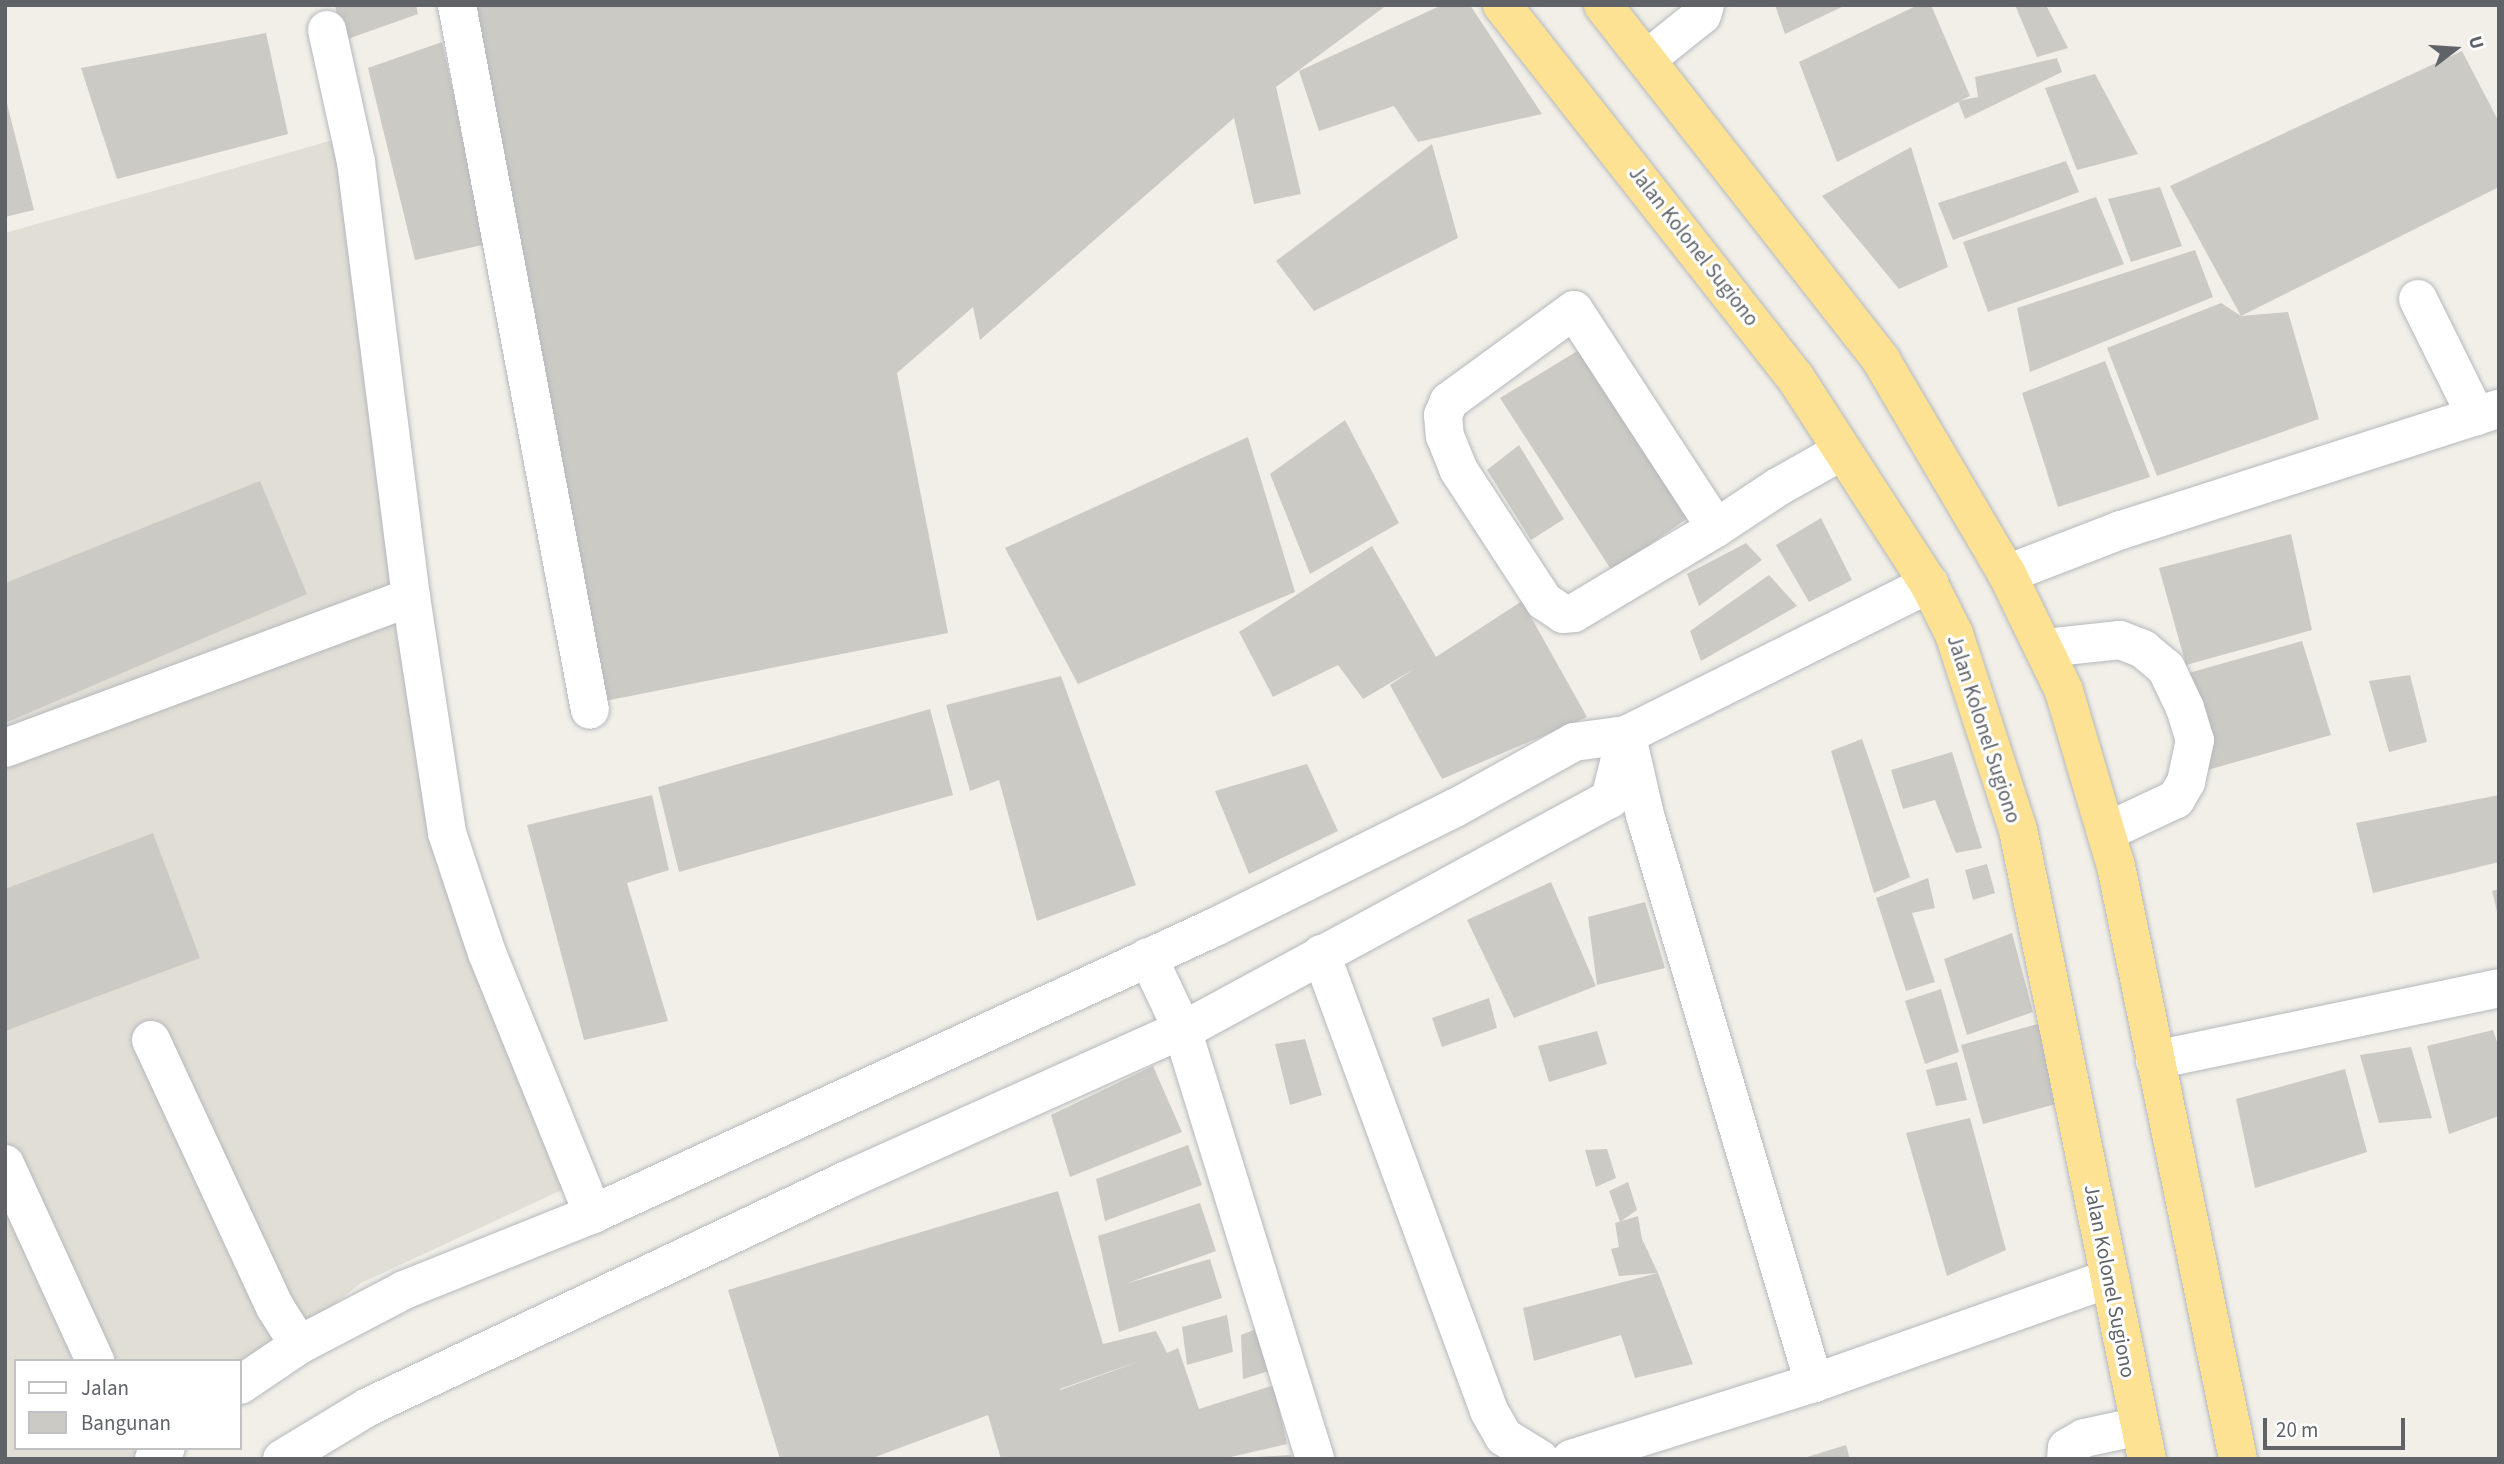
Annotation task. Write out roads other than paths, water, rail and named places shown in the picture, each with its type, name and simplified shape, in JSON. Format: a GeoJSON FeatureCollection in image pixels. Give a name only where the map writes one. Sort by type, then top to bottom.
{"type":"FeatureCollection","features":[{"type":"Feature","properties":{"kind":"highway","name":"Jalan Kolonel Sugiono"},"geometry":{"type":"LineString","coordinates":[[1502,5],[1795,377],[1929,584],[1966,663],[2018,830],[2143,1442]]}},
{"type":"Feature","properties":{"kind":"highway"},"geometry":{"type":"LineString","coordinates":[[1603,5],[1881,360],[2007,574],[2046,648],[2064,691],[2108,831],[2238,1459]]}},
{"type":"Feature","properties":{"kind":"street"},"geometry":{"type":"LineString","coordinates":[[457,5],[590,710]]}},
{"type":"Feature","properties":{"kind":"street"},"geometry":{"type":"LineString","coordinates":[[1647,59],[1702,15],[1705,5]]}},
{"type":"Feature","properties":{"kind":"street"},"geometry":{"type":"LineString","coordinates":[[327,30],[356,162],[411,597],[447,833],[487,953],[593,1214]]}},
{"type":"Feature","properties":{"kind":"street"},"geometry":{"type":"LineString","coordinates":[[2007,574],[2121,530],[2487,412],[2418,299]]}},
{"type":"Feature","properties":{"kind":"street"},"geometry":{"type":"LineString","coordinates":[[1716,528],[1574,310],[1459,391],[1443,415],[1445,436],[1458,469],[1544,601],[1555,611],[1574,613],[1716,528],[1842,451]]}},
{"type":"Feature","properties":{"kind":"street"},"geometry":{"type":"LineString","coordinates":[[242,1384],[299,1345],[404,1290],[593,1214],[1148,957],[1455,807],[1574,742],[1626,736],[1929,584]]}},
{"type":"Feature","properties":{"kind":"street"},"geometry":{"type":"LineString","coordinates":[[5,748],[411,597]]}},
{"type":"Feature","properties":{"kind":"street"},"geometry":{"type":"LineString","coordinates":[[2046,648],[2120,640],[2143,649],[2166,668],[2185,708],[2195,740],[2186,782],[2176,799],[2108,831]]}},
{"type":"Feature","properties":{"kind":"street"},"geometry":{"type":"LineString","coordinates":[[282,1459],[368,1408],[847,1180],[1182,1029],[1610,799],[1626,736]]}},
{"type":"Feature","properties":{"kind":"street"},"geometry":{"type":"LineString","coordinates":[[1626,736],[1645,816],[1814,1383]]}},
{"type":"Feature","properties":{"kind":"street"},"geometry":{"type":"LineString","coordinates":[[1321,954],[1489,1411],[1504,1437],[1540,1459]]}},
{"type":"Feature","properties":{"kind":"street"},"geometry":{"type":"LineString","coordinates":[[1148,957],[1182,1029],[1315,1459]]}},
{"type":"Feature","properties":{"kind":"street"},"geometry":{"type":"LineString","coordinates":[[2155,1060],[2499,988]]}},
{"type":"Feature","properties":{"kind":"street"},"geometry":{"type":"LineString","coordinates":[[151,1040],[275,1307],[299,1345]]}},
{"type":"Feature","properties":{"kind":"street"},"geometry":{"type":"LineString","coordinates":[[5,1164],[94,1359]]}},
{"type":"Feature","properties":{"kind":"street"},"geometry":{"type":"LineString","coordinates":[[1571,1459],[1814,1383],[2110,1278]]}},
{"type":"Feature","properties":{"kind":"street"},"geometry":{"type":"LineString","coordinates":[[2066,1459],[2067,1448],[2084,1438],[2143,1442]]}}]}
